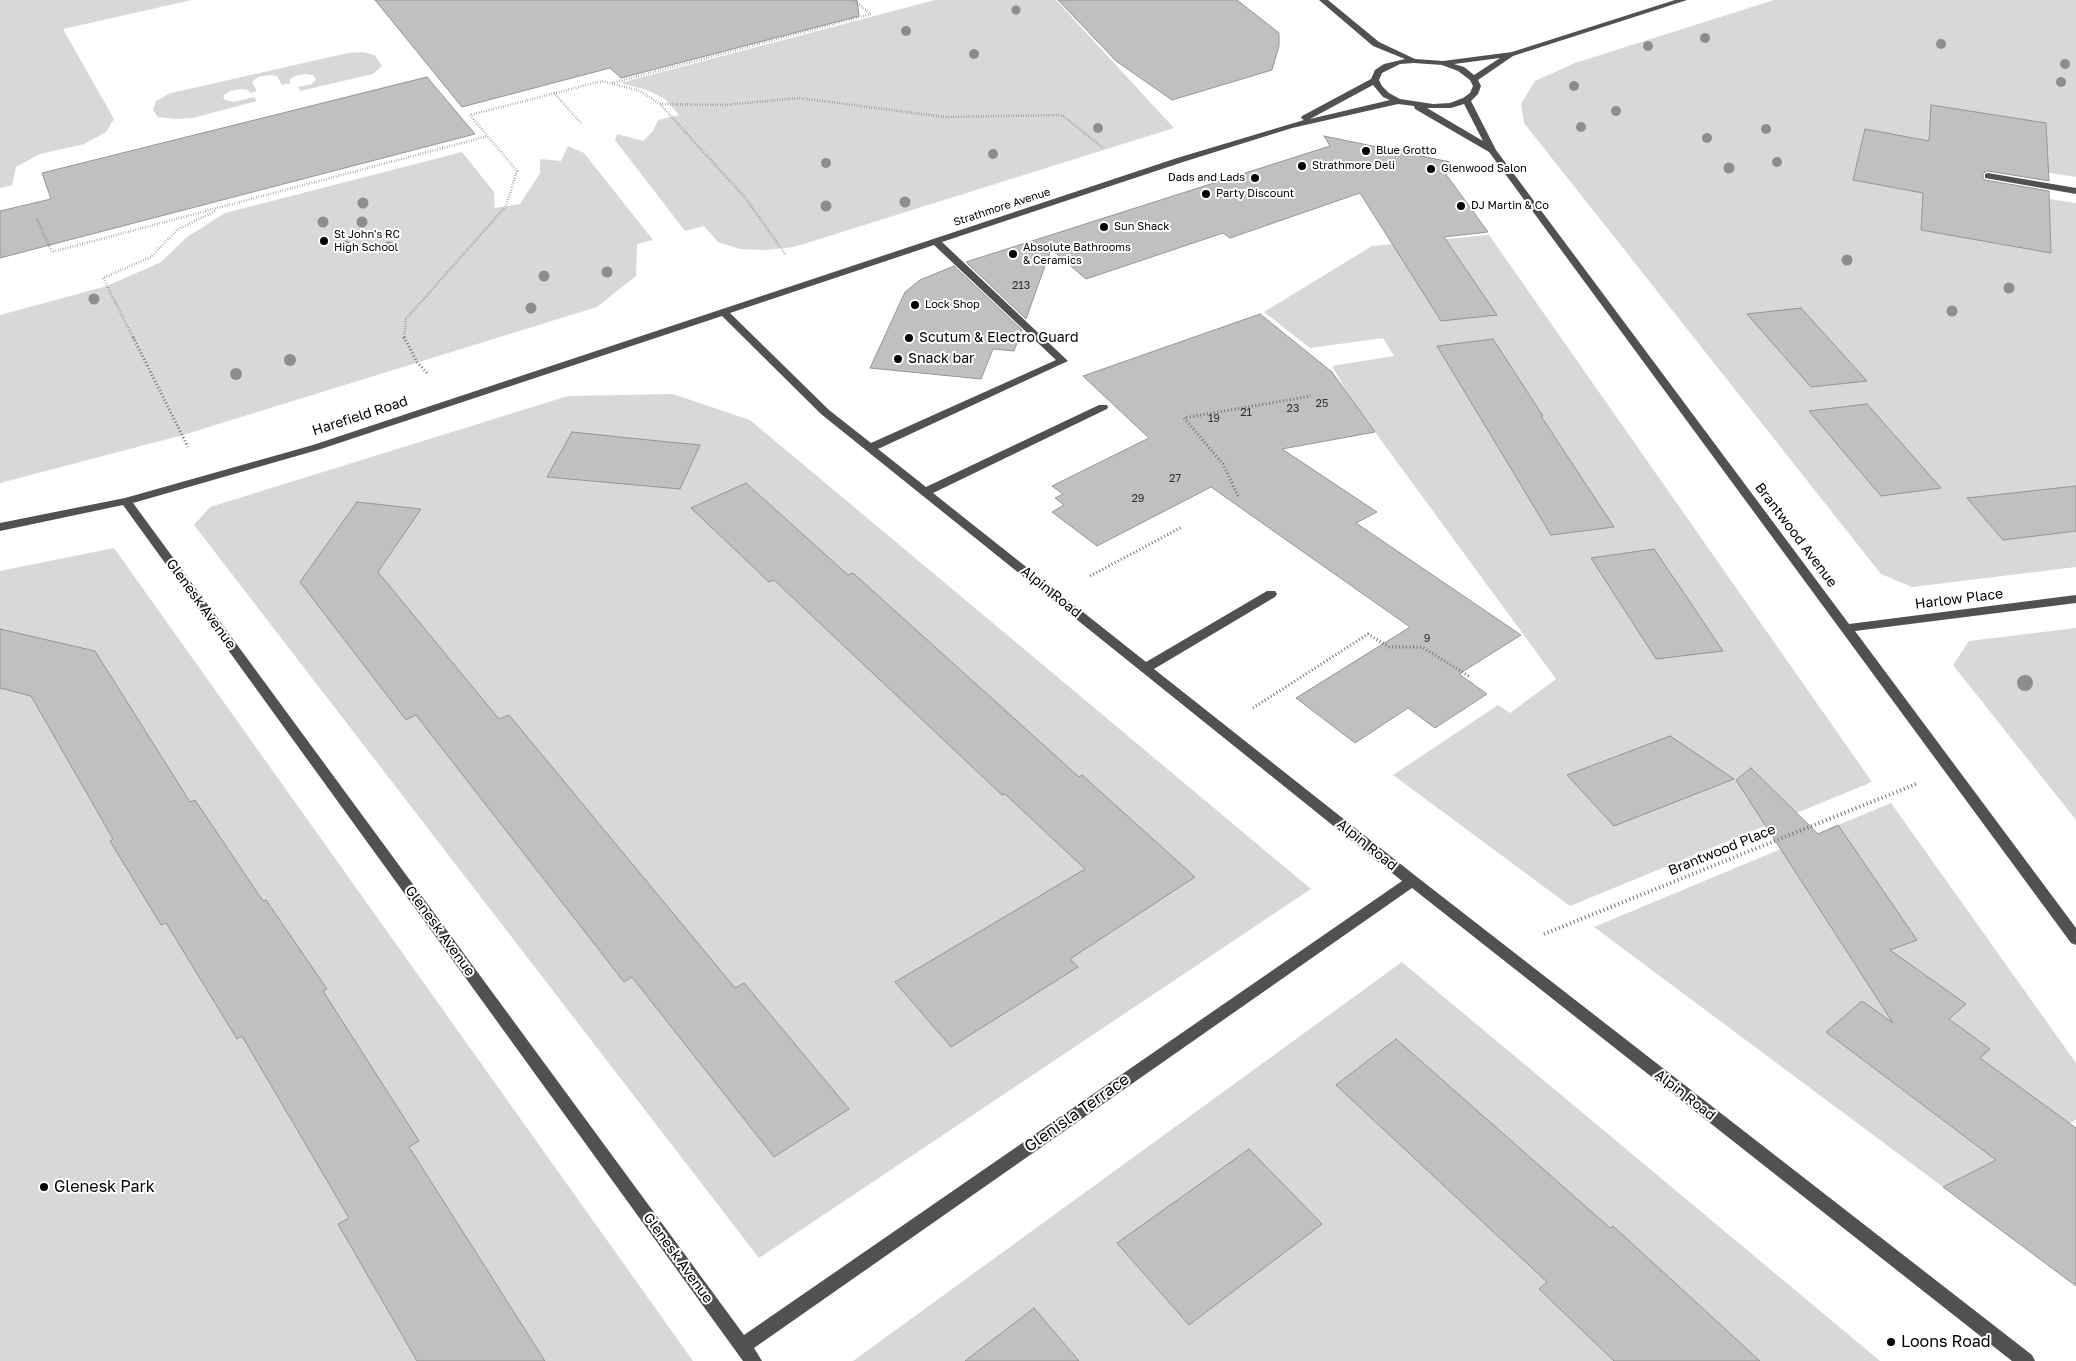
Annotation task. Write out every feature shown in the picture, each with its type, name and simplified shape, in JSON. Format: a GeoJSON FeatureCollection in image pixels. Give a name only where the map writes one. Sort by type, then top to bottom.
{"type":"FeatureCollection","features":[{"type":"Feature","properties":{"kind":"street"},"geometry":{"type":"LineString","coordinates":[[1323,0],[1376,44],[1414,60],[1443,63],[1461,69],[1474,79],[1477,86],[1474,94],[1466,100]]}},
{"type":"Feature","properties":{"kind":"street"},"geometry":{"type":"LineString","coordinates":[[1443,63],[1513,54],[1683,0]]}},
{"type":"Feature","properties":{"kind":"street"},"geometry":{"type":"LineString","coordinates":[[1376,44],[1387,66],[1414,60]]}},
{"type":"Feature","properties":{"kind":"street"},"geometry":{"type":"LineString","coordinates":[[1474,79],[1513,54]]}},
{"type":"Feature","properties":{"kind":"street","name":"Strathmore Avenue"},"geometry":{"type":"LineString","coordinates":[[1290,126],[1375,80],[1378,72],[1387,66]]}},
{"type":"Feature","properties":{"kind":"street","name":"Strathmore Avenue"},"geometry":{"type":"LineString","coordinates":[[1375,80],[1378,88],[1386,95],[1398,101],[1414,105],[1434,107],[1452,105],[1466,100]]}},
{"type":"Feature","properties":{"kind":"street","name":"Brantwood Avenue"},"geometry":{"type":"LineString","coordinates":[[1466,100],[1492,150],[2076,939]]}},
{"type":"Feature","properties":{"kind":"street","name":"Strathmore Avenue"},"geometry":{"type":"LineString","coordinates":[[723,311],[1180,160],[1290,126],[1398,101]]}},
{"type":"Feature","properties":{"kind":"street","name":"Brantwood Avenue"},"geometry":{"type":"LineString","coordinates":[[1414,105],[1492,150]]}},
{"type":"Feature","properties":{"kind":"street"},"geometry":{"type":"LineString","coordinates":[[1988,176],[2076,191]]}},
{"type":"Feature","properties":{"kind":"street"},"geometry":{"type":"LineString","coordinates":[[870,448],[1063,361],[936,241]]}},
{"type":"Feature","properties":{"kind":"street","name":"Harefield Road"},"geometry":{"type":"LineString","coordinates":[[0,527],[126,501],[317,447],[723,311]]}},
{"type":"Feature","properties":{"kind":"street","name":"Alpin Road"},"geometry":{"type":"LineString","coordinates":[[723,311],[825,412],[1412,881],[2026,1361]]}},
{"type":"Feature","properties":{"kind":"street"},"geometry":{"type":"LineString","coordinates":[[926,492],[1103,407]]}},
{"type":"Feature","properties":{"kind":"street","name":"Glenesk Avenue"},"geometry":{"type":"LineString","coordinates":[[126,501],[753,1361]]}},
{"type":"Feature","properties":{"kind":"street"},"geometry":{"type":"LineString","coordinates":[[1146,668],[1271,594]]}},
{"type":"Feature","properties":{"kind":"street","name":"Harlow Place"},"geometry":{"type":"LineString","coordinates":[[1846,628],[2076,599]]}},
{"type":"Feature","properties":{"kind":"street","name":"Glenisla Terrace"},"geometry":{"type":"LineString","coordinates":[[742,1346],[1412,881]]}},
{"type":"Feature","properties":{"kind":"path"},"geometry":{"type":"LineString","coordinates":[[611,83],[871,14],[852,0]]}},
{"type":"Feature","properties":{"kind":"path"},"geometry":{"type":"LineString","coordinates":[[454,401],[417,362],[404,339],[406,319],[506,206],[517,171],[470,114],[602,81],[640,91],[660,104],[747,200],[780,250],[815,281]]}},
{"type":"Feature","properties":{"kind":"path"},"geometry":{"type":"LineString","coordinates":[[554,93],[581,123]]}},
{"type":"Feature","properties":{"kind":"path"},"geometry":{"type":"LineString","coordinates":[[660,104],[724,105],[798,98],[945,117],[1062,114],[1107,150]]}},
{"type":"Feature","properties":{"kind":"path"},"geometry":{"type":"LineString","coordinates":[[37,220],[52,252],[488,136]]}},
{"type":"Feature","properties":{"kind":"path"},"geometry":{"type":"LineString","coordinates":[[203,479],[183,435],[103,278],[152,257],[177,230],[221,208]]}},
{"type":"Feature","properties":{"kind":"path"},"geometry":{"type":"LineString","coordinates":[[1238,496],[1223,464],[1184,418],[1311,396]]}},
{"type":"Feature","properties":{"kind":"path"},"geometry":{"type":"LineString","coordinates":[[1054,594],[1182,527]]}},
{"type":"Feature","properties":{"kind":"path"},"geometry":{"type":"LineString","coordinates":[[1221,728],[1368,634],[1389,647],[1422,647],[1470,677]]}},
{"type":"Feature","properties":{"kind":"path","name":"Brantwood Place"},"geometry":{"type":"LineString","coordinates":[[1502,951],[1951,770]]}},
{"type":"Feature","properties":{"kind":"shaded area"},"geometry":{"type":"Polygon","coordinates":[[[0,0],[192,0],[63,29],[114,119],[106,132],[84,144],[40,154],[16,167],[12,185],[0,188],[0,0]]]}},
{"type":"Feature","properties":{"kind":"shaded area"},"geometry":{"type":"Polygon","coordinates":[[[935,0],[1056,0],[1174,128],[794,247],[765,250],[740,249],[718,242],[704,226],[685,231],[615,140],[617,134],[643,141],[653,131],[658,120],[679,115],[665,99],[647,90],[620,83],[935,0]]]}},
{"type":"Feature","properties":{"kind":"shaded area"},"geometry":{"type":"Polygon","coordinates":[[[1774,0],[2076,0],[2076,177],[2038,171],[2015,161],[1940,173],[2036,197],[2076,203],[2076,567],[1912,587],[1881,574],[1524,123],[1521,104],[1535,81],[1575,63],[1774,0]]]}},
{"type":"Feature","properties":{"kind":"shaded area"},"geometry":{"type":"Polygon","coordinates":[[[363,52],[375,55],[382,66],[373,74],[300,91],[298,87],[312,84],[316,79],[313,75],[295,76],[289,80],[291,83],[282,85],[277,76],[269,75],[258,77],[252,82],[257,91],[250,93],[248,90],[240,89],[230,91],[223,96],[225,100],[234,102],[254,97],[257,101],[193,118],[175,119],[158,117],[153,110],[156,101],[171,93],[348,53],[363,52]]]}},
{"type":"Feature","properties":{"kind":"shaded area"},"geometry":{"type":"Polygon","coordinates":[[[568,146],[584,153],[653,240],[637,244],[636,276],[597,307],[183,435],[0,483],[0,315],[107,286],[161,262],[187,237],[225,213],[462,152],[494,192],[495,208],[520,204],[540,173],[540,159],[561,161],[568,146]]]}},
{"type":"Feature","properties":{"kind":"shaded area"},"geometry":{"type":"Polygon","coordinates":[[[1489,235],[1872,782],[1570,906],[1393,775],[1498,705],[1510,713],[1556,679],[1351,399],[1332,366],[1394,356],[1383,338],[1310,348],[1264,312],[1372,246],[1489,235]]]}},
{"type":"Feature","properties":{"kind":"shaded area"},"geometry":{"type":"Polygon","coordinates":[[[673,394],[750,420],[1311,889],[759,1258],[194,525],[210,507],[568,396],[673,394]]]}},
{"type":"Feature","properties":{"kind":"shaded area"},"geometry":{"type":"Polygon","coordinates":[[[114,548],[693,1361],[0,1361],[0,571],[114,548]]]}},
{"type":"Feature","properties":{"kind":"shaded area"},"geometry":{"type":"Polygon","coordinates":[[[2076,628],[2076,820],[1953,665],[1969,641],[2076,628]]]}},
{"type":"Feature","properties":{"kind":"shaded area"},"geometry":{"type":"Polygon","coordinates":[[[1891,803],[2076,1063],[2076,1120],[1943,1187],[1594,927],[1891,803]]]}},
{"type":"Feature","properties":{"kind":"shaded area"},"geometry":{"type":"Polygon","coordinates":[[[1402,962],[1880,1361],[853,1361],[1402,962]]]}},
{"type":"Feature","properties":{"kind":"building"},"geometry":{"type":"Polygon","coordinates":[[[375,0],[857,0],[859,16],[621,78],[610,68],[462,107],[375,0]]]}},
{"type":"Feature","properties":{"kind":"building"},"geometry":{"type":"Polygon","coordinates":[[[1058,0],[1237,0],[1279,33],[1279,46],[1272,70],[1172,100],[1116,61],[1058,0]]]}},
{"type":"Feature","properties":{"kind":"building"},"geometry":{"type":"Polygon","coordinates":[[[427,77],[475,134],[0,258],[0,211],[51,199],[42,173],[427,77]]]}},
{"type":"Feature","properties":{"kind":"building"},"geometry":{"type":"Polygon","coordinates":[[[1931,105],[2046,123],[2049,181],[1988,171],[1983,173],[1983,178],[1985,180],[2049,191],[2051,253],[1921,230],[1923,193],[1853,180],[1865,129],[1929,141],[1931,105]]]}},
{"type":"Feature","properties":{"kind":"building"},"geometry":{"type":"Polygon","coordinates":[[[1324,136],[1450,162],[1440,166],[1488,232],[1444,237],[1497,315],[1441,321],[1360,193],[1230,238],[1223,233],[1086,279],[1051,249],[1026,319],[966,262],[1330,146],[1324,136]]]}},
{"type":"Feature","properties":{"kind":"building"},"geometry":{"type":"Polygon","coordinates":[[[954,266],[1022,330],[1014,351],[993,349],[981,379],[870,368],[905,292],[920,280],[954,266]]]}},
{"type":"Feature","properties":{"kind":"building"},"geometry":{"type":"Polygon","coordinates":[[[1801,308],[1867,381],[1811,387],[1747,314],[1801,308]]]}},
{"type":"Feature","properties":{"kind":"building"},"geometry":{"type":"Polygon","coordinates":[[[1260,314],[1332,372],[1375,432],[1282,449],[1377,512],[1356,523],[1521,635],[1459,674],[1487,694],[1435,728],[1408,708],[1355,743],[1296,698],[1410,627],[1211,487],[1097,546],[1052,512],[1064,505],[1055,498],[1063,494],[1052,486],[1149,438],[1083,376],[1260,314]]]}},
{"type":"Feature","properties":{"kind":"building"},"geometry":{"type":"Polygon","coordinates":[[[1493,339],[1614,527],[1551,535],[1437,346],[1493,339]]]}},
{"type":"Feature","properties":{"kind":"building"},"geometry":{"type":"Polygon","coordinates":[[[1867,404],[1941,488],[1881,496],[1809,411],[1867,404]]]}},
{"type":"Feature","properties":{"kind":"building"},"geometry":{"type":"Polygon","coordinates":[[[572,432],[700,445],[680,489],[547,477],[572,432]]]}},
{"type":"Feature","properties":{"kind":"building"},"geometry":{"type":"Polygon","coordinates":[[[746,483],[848,575],[853,573],[1079,777],[1082,775],[1195,877],[1070,959],[1078,967],[951,1047],[895,982],[1085,869],[1005,794],[1002,795],[774,580],[769,582],[691,508],[746,483]]]}},
{"type":"Feature","properties":{"kind":"building"},"geometry":{"type":"Polygon","coordinates":[[[2076,486],[2076,531],[2003,540],[1967,498],[2076,486]]]}},
{"type":"Feature","properties":{"kind":"building"},"geometry":{"type":"Polygon","coordinates":[[[357,502],[421,509],[378,572],[499,719],[509,715],[735,988],[744,983],[849,1109],[774,1157],[632,977],[624,982],[416,715],[406,720],[300,582],[357,502]]]}},
{"type":"Feature","properties":{"kind":"building"},"geometry":{"type":"Polygon","coordinates":[[[1654,549],[1723,651],[1656,659],[1591,558],[1654,549]]]}},
{"type":"Feature","properties":{"kind":"building"},"geometry":{"type":"Polygon","coordinates":[[[0,629],[95,651],[190,802],[195,800],[263,901],[266,900],[327,989],[323,991],[419,1141],[409,1147],[545,1361],[417,1361],[338,1224],[349,1218],[242,1036],[237,1039],[166,923],[161,925],[110,841],[113,839],[31,696],[0,688],[0,629]]]}},
{"type":"Feature","properties":{"kind":"building"},"geometry":{"type":"Polygon","coordinates":[[[1670,736],[1734,779],[1614,826],[1567,775],[1670,736]]]}},
{"type":"Feature","properties":{"kind":"building"},"geometry":{"type":"Polygon","coordinates":[[[1751,768],[1818,834],[1838,825],[1917,940],[1890,950],[1966,1004],[1949,1019],[1990,1049],[1980,1058],[2076,1128],[2076,1286],[1943,1187],[1996,1160],[1826,1032],[1862,1001],[1893,1023],[1736,780],[1751,768]]]}},
{"type":"Feature","properties":{"kind":"building"},"geometry":{"type":"Polygon","coordinates":[[[1396,1039],[1610,1228],[1613,1226],[1760,1361],[1614,1361],[1539,1289],[1547,1282],[1336,1085],[1396,1039]]]}},
{"type":"Feature","properties":{"kind":"building"},"geometry":{"type":"Polygon","coordinates":[[[1249,1149],[1322,1224],[1189,1325],[1117,1243],[1249,1149]]]}},
{"type":"Feature","properties":{"kind":"building"},"geometry":{"type":"Polygon","coordinates":[[[1034,1308],[1079,1361],[965,1361],[1034,1308]]]}},
{"type":"Feature","properties":{"kind":"place","name":"Blue Grotto"},"geometry":{"type":"Point","coordinates":[1366,151]}},
{"type":"Feature","properties":{"kind":"place","name":"Strathmore Deli"},"geometry":{"type":"Point","coordinates":[1302,166]}},
{"type":"Feature","properties":{"kind":"place","name":"Glenwood Salon"},"geometry":{"type":"Point","coordinates":[1431,169]}},
{"type":"Feature","properties":{"kind":"place","name":"Dads and Lads"},"geometry":{"type":"Point","coordinates":[1255,178]}},
{"type":"Feature","properties":{"kind":"place","name":"Party Discount"},"geometry":{"type":"Point","coordinates":[1206,194]}},
{"type":"Feature","properties":{"kind":"place","name":"DJ Martin & Co"},"geometry":{"type":"Point","coordinates":[1461,206]}},
{"type":"Feature","properties":{"kind":"place","name":"Sun Shack"},"geometry":{"type":"Point","coordinates":[1104,227]}},
{"type":"Feature","properties":{"kind":"place","name":"St John's RC High School"},"geometry":{"type":"Point","coordinates":[324,241]}},
{"type":"Feature","properties":{"kind":"place","name":"Absolute Bathrooms & Ceramics"},"geometry":{"type":"Point","coordinates":[1013,254]}},
{"type":"Feature","properties":{"kind":"place","name":"Lock Shop"},"geometry":{"type":"Point","coordinates":[915,305]}},
{"type":"Feature","properties":{"kind":"place","name":"Scutum & Electro Guard"},"geometry":{"type":"Point","coordinates":[909,338]}},
{"type":"Feature","properties":{"kind":"place","name":"Snack bar"},"geometry":{"type":"Point","coordinates":[898,359]}},
{"type":"Feature","properties":{"kind":"place","name":"Glenesk Park"},"geometry":{"type":"Point","coordinates":[44,1187]}},
{"type":"Feature","properties":{"kind":"place","name":"Loons Road"},"geometry":{"type":"Point","coordinates":[1891,1342]}}]}
